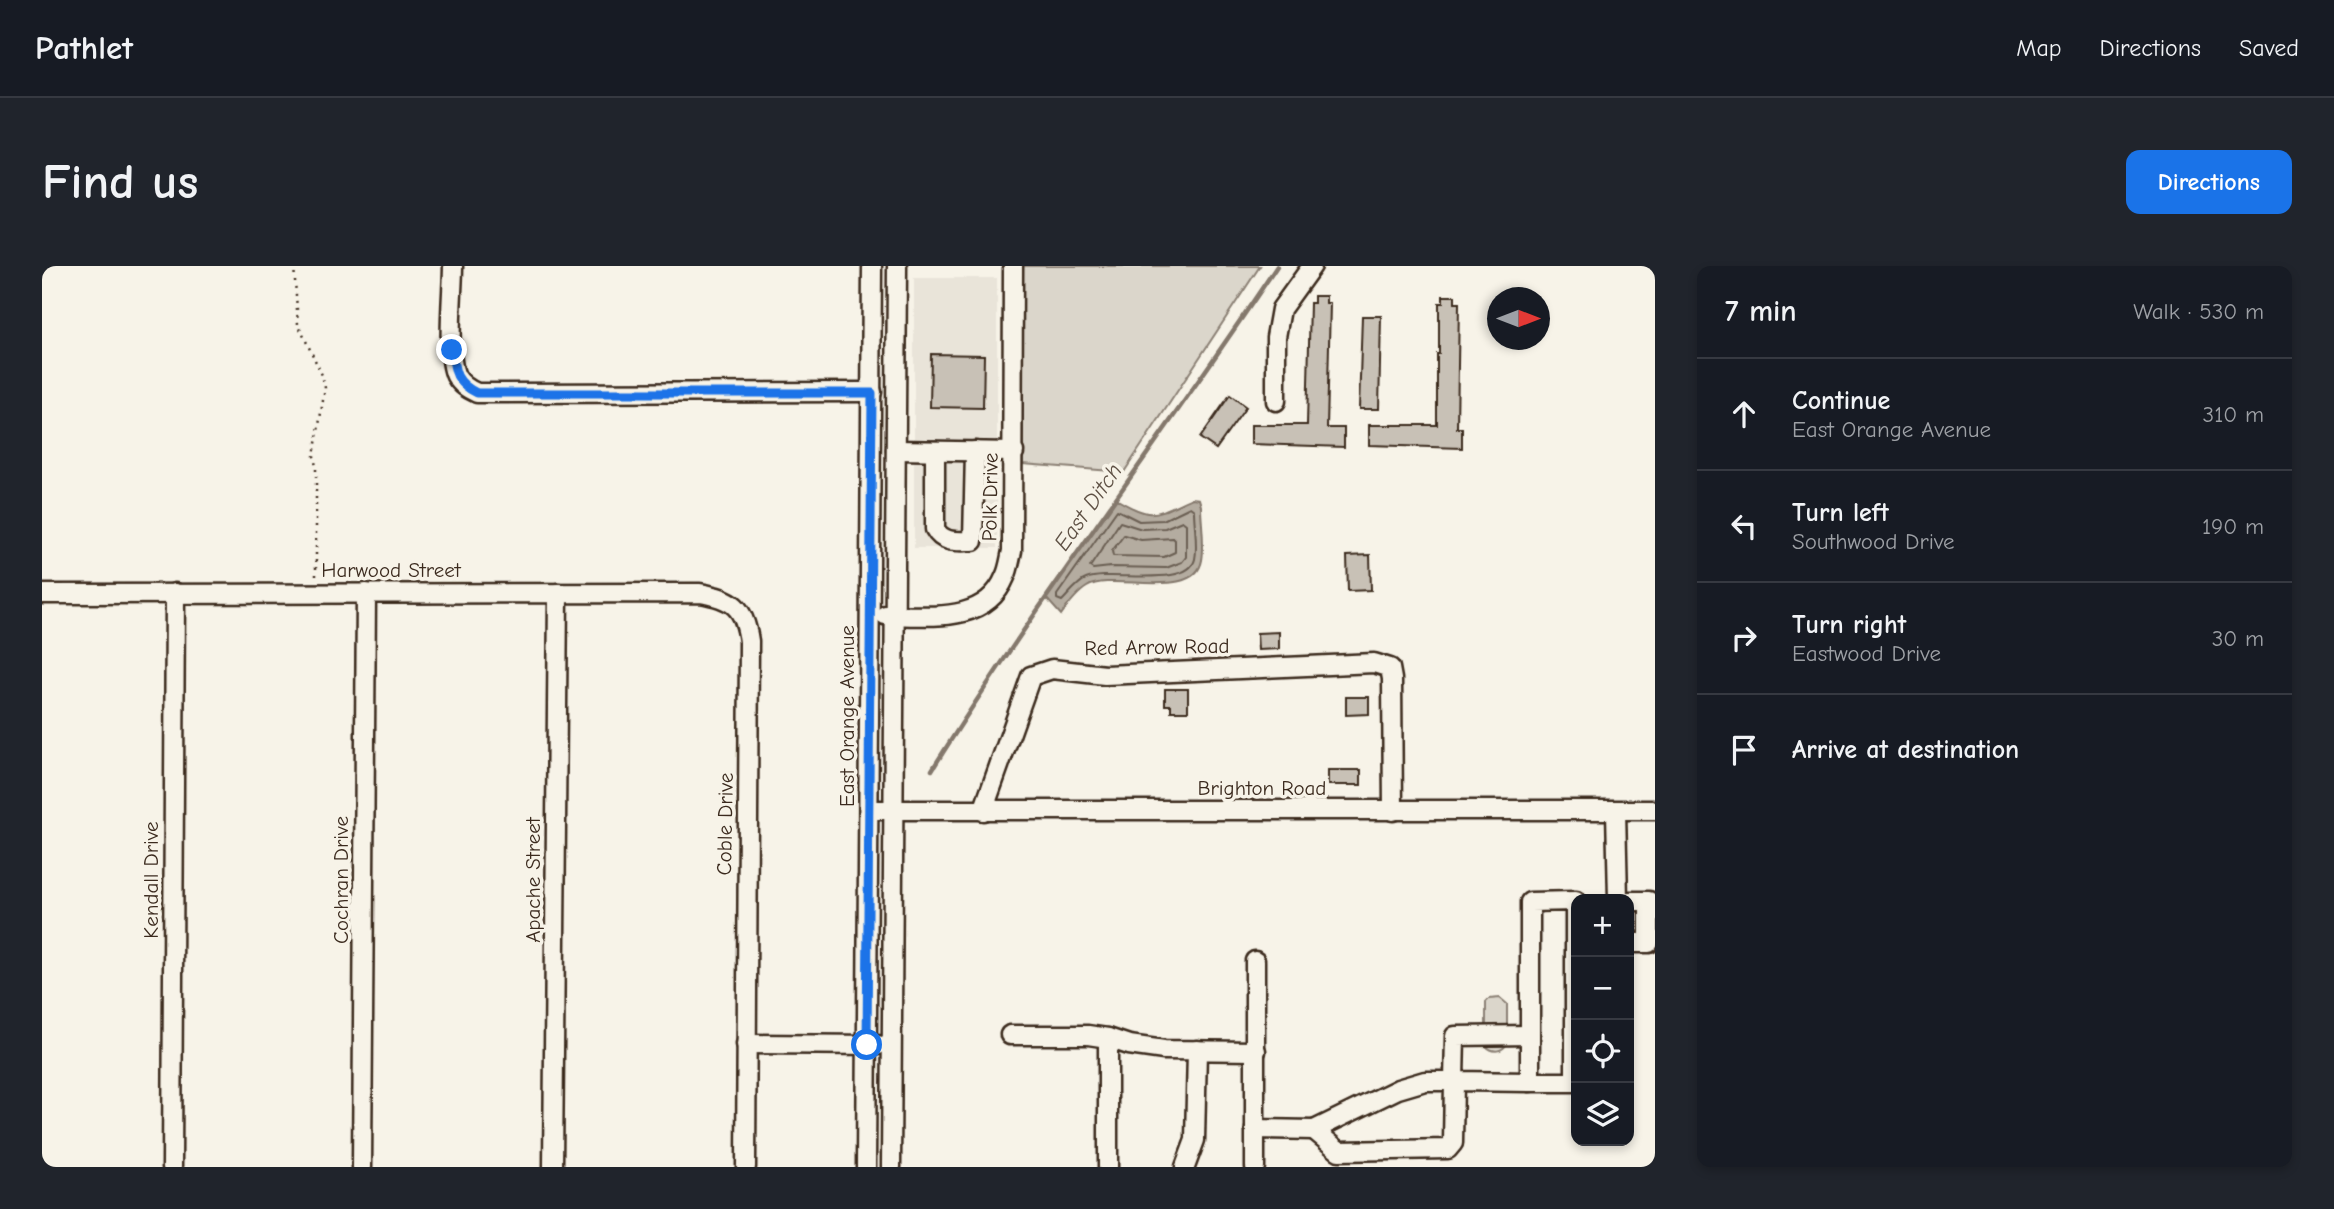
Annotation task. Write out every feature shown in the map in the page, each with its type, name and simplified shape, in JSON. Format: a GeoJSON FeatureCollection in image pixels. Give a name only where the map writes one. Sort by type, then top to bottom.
{"type":"FeatureCollection","features":[{"type":"Feature","properties":{"kind":"street"},"geometry":{"type":"LineString","coordinates":[[453,266],[454,373],[465,387],[477,393],[872,393]]}},
{"type":"Feature","properties":{"kind":"street","name":"East Orange Avenue"},"geometry":{"type":"LineString","coordinates":[[866,1167],[872,266]]}},
{"type":"Feature","properties":{"kind":"street"},"geometry":{"type":"LineString","coordinates":[[891,1167],[897,266]]}},
{"type":"Feature","properties":{"kind":"street","name":"Polk Drive"},"geometry":{"type":"LineString","coordinates":[[870,615],[960,614],[975,610],[998,590],[1006,576],[1012,551],[1013,266]]}},
{"type":"Feature","properties":{"kind":"street"},"geometry":{"type":"LineString","coordinates":[[1276,401],[1276,337],[1281,309],[1312,266]]}},
{"type":"Feature","properties":{"kind":"street"},"geometry":{"type":"LineString","coordinates":[[896,450],[1014,452]]}},
{"type":"Feature","properties":{"kind":"street"},"geometry":{"type":"LineString","coordinates":[[935,451],[935,529],[938,536],[946,541],[973,541],[975,451]]}},
{"type":"Feature","properties":{"kind":"street","name":"Kendall Drive"},"geometry":{"type":"LineString","coordinates":[[172,1167],[175,593]]}},
{"type":"Feature","properties":{"kind":"street","name":"Cochran Drive"},"geometry":{"type":"LineString","coordinates":[[362,1167],[366,593]]}},
{"type":"Feature","properties":{"kind":"street","name":"Apache Street"},"geometry":{"type":"LineString","coordinates":[[553,1167],[558,593]]}},
{"type":"Feature","properties":{"kind":"street","name":"Harwood Street"},"geometry":{"type":"LineString","coordinates":[[42,594],[700,593],[730,600],[737,607]]}},
{"type":"Feature","properties":{"kind":"street","name":"Coble Drive"},"geometry":{"type":"LineString","coordinates":[[737,607],[747,626],[750,658],[746,1167]]}},
{"type":"Feature","properties":{"kind":"street","name":"Red Arrow Road"},"geometry":{"type":"LineString","coordinates":[[983,811],[1031,676],[1052,669],[1105,675],[1374,663],[1390,668],[1392,680],[1393,811]]}},
{"type":"Feature","properties":{"kind":"street","name":"Brighton Road"},"geometry":{"type":"LineString","coordinates":[[869,810],[1655,810]]}},
{"type":"Feature","properties":{"kind":"street"},"geometry":{"type":"LineString","coordinates":[[1616,811],[1618,894]]}},
{"type":"Feature","properties":{"kind":"street"},"geometry":{"type":"LineString","coordinates":[[1530,1082],[1530,902],[1571,901]]}},
{"type":"Feature","properties":{"kind":"street"},"geometry":{"type":"LineString","coordinates":[[1634,901],[1649,901],[1649,943],[1634,943]]}},
{"type":"Feature","properties":{"kind":"street"},"geometry":{"type":"LineString","coordinates":[[1255,1129],[1314,1130],[1398,1088],[1425,1082],[1575,1082],[1576,957]]}},
{"type":"Feature","properties":{"kind":"street"},"geometry":{"type":"LineString","coordinates":[[1255,961],[1255,1167]]}},
{"type":"Feature","properties":{"kind":"street"},"geometry":{"type":"LineString","coordinates":[[1010,1035],[1088,1035],[1164,1050],[1256,1051]]}},
{"type":"Feature","properties":{"kind":"street"},"geometry":{"type":"LineString","coordinates":[[1314,1130],[1339,1151],[1448,1149],[1453,1143],[1455,1036],[1529,1035]]}},
{"type":"Feature","properties":{"kind":"street"},"geometry":{"type":"LineString","coordinates":[[1108,1038],[1108,1167]]}},
{"type":"Feature","properties":{"kind":"street"},"geometry":{"type":"LineString","coordinates":[[746,1044],[892,1045]]}},
{"type":"Feature","properties":{"kind":"street"},"geometry":{"type":"LineString","coordinates":[[1185,1167],[1195,1140],[1197,1050]]}},
{"type":"Feature","properties":{"kind":"path"},"geometry":{"type":"LineString","coordinates":[[293,266],[298,324],[322,375],[325,388],[314,456],[316,577]]}},
{"type":"Feature","properties":{"kind":"shaded area"},"geometry":{"type":"Polygon","coordinates":[[[1022,266],[1260,266],[1124,472],[1023,464],[1022,266]]]}},
{"type":"Feature","properties":{"kind":"shaded area"},"geometry":{"type":"Polygon","coordinates":[[[914,278],[997,278],[997,548],[914,548],[914,278]]]}},
{"type":"Feature","properties":{"kind":"shaded area"},"geometry":{"type":"Polygon","coordinates":[[[1500,998],[1507,1004],[1507,1044],[1503,1049],[1494,1051],[1486,1046],[1486,1002],[1500,998]]]}},
{"type":"Feature","properties":{"kind":"water"},"geometry":{"type":"Polygon","coordinates":[[[1192,498],[1199,499],[1201,506],[1203,540],[1202,560],[1196,573],[1184,580],[1169,583],[1099,583],[1080,592],[1061,615],[1046,598],[1116,499],[1138,511],[1154,513],[1192,498]]]}},
{"type":"Feature","properties":{"kind":"building"},"geometry":{"type":"Polygon","coordinates":[[[1314,296],[1326,296],[1326,303],[1330,303],[1327,428],[1344,428],[1344,447],[1251,444],[1251,425],[1307,425],[1310,303],[1314,303],[1314,296]]]}},
{"type":"Feature","properties":{"kind":"building"},"geometry":{"type":"Polygon","coordinates":[[[1443,296],[1455,296],[1455,303],[1459,303],[1457,428],[1462,428],[1462,448],[1369,445],[1369,425],[1437,425],[1439,303],[1443,303],[1443,296]]]}},
{"type":"Feature","properties":{"kind":"building"},"geometry":{"type":"Polygon","coordinates":[[[1362,316],[1381,316],[1379,409],[1359,409],[1362,316]]]}},
{"type":"Feature","properties":{"kind":"building"},"geometry":{"type":"Polygon","coordinates":[[[931,354],[984,355],[983,408],[930,407],[931,354]]]}},
{"type":"Feature","properties":{"kind":"building"},"geometry":{"type":"Polygon","coordinates":[[[1230,395],[1246,407],[1216,449],[1200,438],[1230,395]]]}},
{"type":"Feature","properties":{"kind":"building"},"geometry":{"type":"Polygon","coordinates":[[[1370,555],[1371,590],[1348,591],[1347,556],[1370,555]]]}},
{"type":"Feature","properties":{"kind":"building"},"geometry":{"type":"Polygon","coordinates":[[[1279,632],[1279,649],[1258,650],[1257,633],[1279,632]]]}},
{"type":"Feature","properties":{"kind":"building"},"geometry":{"type":"Polygon","coordinates":[[[1165,689],[1188,689],[1188,711],[1171,711],[1171,705],[1165,705],[1165,689]]]}},
{"type":"Feature","properties":{"kind":"building"},"geometry":{"type":"Polygon","coordinates":[[[1346,697],[1369,697],[1369,714],[1346,715],[1346,697]]]}},
{"type":"Feature","properties":{"kind":"building"},"geometry":{"type":"Polygon","coordinates":[[[1328,770],[1361,770],[1361,785],[1328,785],[1328,770]]]}},
{"type":"Feature","properties":{"kind":"waterway","name":"East Ditch"},"geometry":{"type":"LineString","coordinates":[[932,770],[1059,579],[1277,266]]}},
{"type":"Feature","properties":{"kind":"route"},"geometry":{"type":"LineString","coordinates":[[452,350],[454,373],[458,380],[477,393],[872,393],[867,1045]]}}]}
